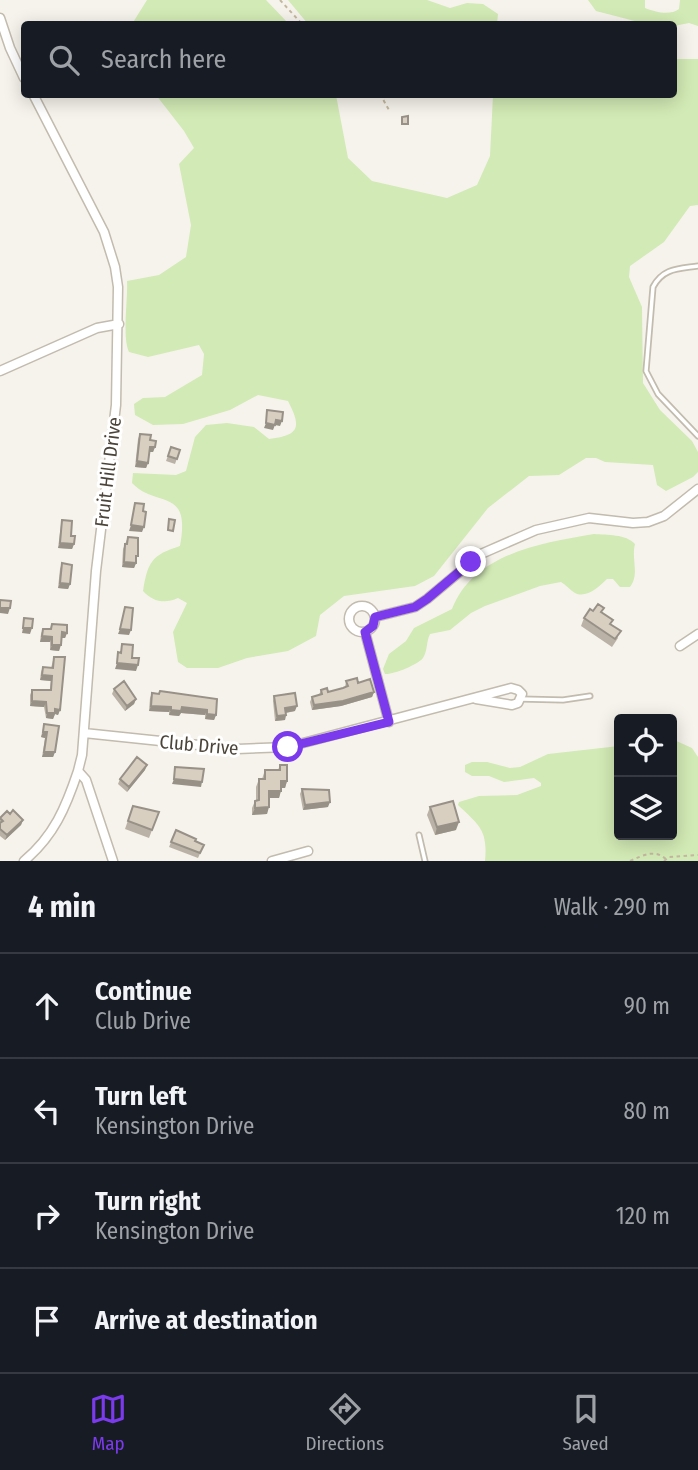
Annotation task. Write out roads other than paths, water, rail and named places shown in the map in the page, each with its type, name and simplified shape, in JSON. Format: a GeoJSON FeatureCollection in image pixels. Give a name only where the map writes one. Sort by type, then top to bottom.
{"type":"FeatureCollection","features":[{"type":"Feature","properties":{"kind":"street"},"geometry":{"type":"LineString","coordinates":[[0,18],[21,72]]}},
{"type":"Feature","properties":{"kind":"street","name":"Fruit Hill Drive"},"geometry":{"type":"LineString","coordinates":[[35,98],[110,250],[118,287],[116,405],[96,571],[84,733],[78,771]]}},
{"type":"Feature","properties":{"kind":"street"},"geometry":{"type":"LineString","coordinates":[[0,371],[97,328],[119,324]]}},
{"type":"Feature","properties":{"kind":"street"},"geometry":{"type":"LineString","coordinates":[[375,617],[415,607],[481,554],[536,530],[589,518],[648,522],[664,516],[698,488]]}},
{"type":"Feature","properties":{"kind":"street"},"geometry":{"type":"LineString","coordinates":[[358,606],[367,607],[375,617],[373,626],[365,632],[352,629],[348,620],[351,611],[358,606]]}},
{"type":"Feature","properties":{"kind":"street"},"geometry":{"type":"LineString","coordinates":[[365,632],[389,722]]}},
{"type":"Feature","properties":{"kind":"street"},"geometry":{"type":"LineString","coordinates":[[680,646],[698,634]]}},
{"type":"Feature","properties":{"kind":"street","name":"Club Drive"},"geometry":{"type":"LineString","coordinates":[[84,733],[250,749],[288,747],[511,688],[522,694],[518,703],[512,705],[476,699]]}},
{"type":"Feature","properties":{"kind":"street"},"geometry":{"type":"LineString","coordinates":[[24,861],[53,831],[66,806],[78,771],[86,780],[113,861]]}},
{"type":"Feature","properties":{"kind":"street"},"geometry":{"type":"LineString","coordinates":[[272,861],[308,851]]}},
{"type":"Feature","properties":{"kind":"lane"},"geometry":{"type":"LineString","coordinates":[[698,265],[667,270],[653,287],[646,371],[659,394],[698,436]]}},
{"type":"Feature","properties":{"kind":"lane"},"geometry":{"type":"LineString","coordinates":[[521,699],[563,701],[590,696]]}},
{"type":"Feature","properties":{"kind":"lane"},"geometry":{"type":"LineString","coordinates":[[419,835],[425,861]]}}]}
